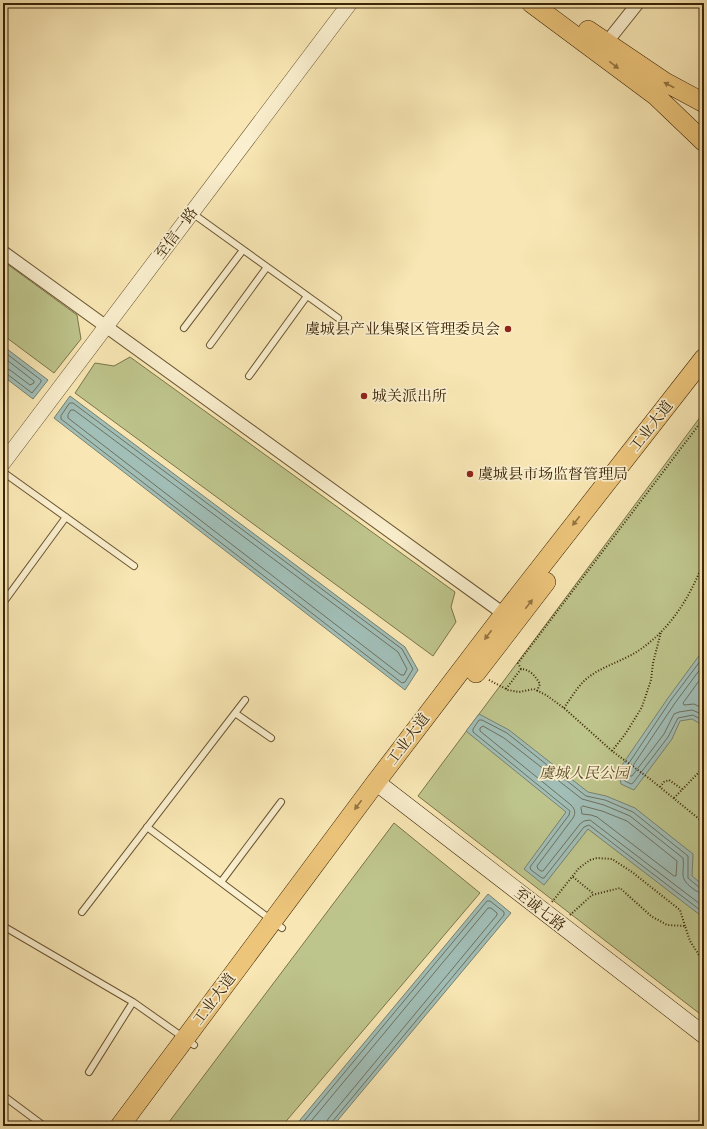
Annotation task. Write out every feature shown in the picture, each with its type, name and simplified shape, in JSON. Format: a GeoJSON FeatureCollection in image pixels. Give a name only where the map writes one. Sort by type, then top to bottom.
{"type":"FeatureCollection","features":[{"type":"Feature","properties":{"kind":"main road"},"geometry":{"type":"LineString","coordinates":[[531,3],[549,10],[602,48],[656,96],[704,142]]}},
{"type":"Feature","properties":{"kind":"main road"},"geometry":{"type":"LineString","coordinates":[[602,48],[704,103]]}},
{"type":"Feature","properties":{"kind":"main road","name":"工业大道"},"geometry":{"type":"LineString","coordinates":[[120,1126],[190,1042],[381,786],[504,614],[704,358]]}},
{"type":"Feature","properties":{"kind":"main road"},"geometry":{"type":"LineString","coordinates":[[381,786],[476,673],[704,377]]}},
{"type":"Feature","properties":{"kind":"main road","name":"至诚七路"},"geometry":{"type":"LineString","coordinates":[[381,786],[704,1035]]}},
{"type":"Feature","properties":{"kind":"main road"},"geometry":{"type":"LineString","coordinates":[[134,1126],[190,1042]]}},
{"type":"Feature","properties":{"kind":"street","name":"至信一路"},"geometry":{"type":"LineString","coordinates":[[3,463],[350,3]]}},
{"type":"Feature","properties":{"kind":"street"},"geometry":{"type":"LineString","coordinates":[[602,48],[638,3]]}},
{"type":"Feature","properties":{"kind":"street"},"geometry":{"type":"LineString","coordinates":[[3,252],[504,614]]}},
{"type":"Feature","properties":{"kind":"lane"},"geometry":{"type":"LineString","coordinates":[[192,213],[338,318]]}},
{"type":"Feature","properties":{"kind":"lane"},"geometry":{"type":"LineString","coordinates":[[184,328],[243,250]]}},
{"type":"Feature","properties":{"kind":"lane"},"geometry":{"type":"LineString","coordinates":[[210,345],[267,267]]}},
{"type":"Feature","properties":{"kind":"lane"},"geometry":{"type":"LineString","coordinates":[[249,376],[307,296]]}},
{"type":"Feature","properties":{"kind":"lane"},"geometry":{"type":"LineString","coordinates":[[3,472],[134,566]]}},
{"type":"Feature","properties":{"kind":"lane"},"geometry":{"type":"LineString","coordinates":[[3,603],[66,518]]}},
{"type":"Feature","properties":{"kind":"lane"},"geometry":{"type":"LineString","coordinates":[[82,912],[245,700]]}},
{"type":"Feature","properties":{"kind":"lane"},"geometry":{"type":"LineString","coordinates":[[235,713],[271,738]]}},
{"type":"Feature","properties":{"kind":"lane"},"geometry":{"type":"LineString","coordinates":[[221,882],[281,802]]}},
{"type":"Feature","properties":{"kind":"lane"},"geometry":{"type":"LineString","coordinates":[[147,827],[277,925]]}},
{"type":"Feature","properties":{"kind":"lane"},"geometry":{"type":"LineString","coordinates":[[3,926],[133,1002],[190,1042]]}},
{"type":"Feature","properties":{"kind":"lane"},"geometry":{"type":"LineString","coordinates":[[89,1072],[133,1002]]}},
{"type":"Feature","properties":{"kind":"lane"},"geometry":{"type":"LineString","coordinates":[[3,1099],[5,1097],[44,1126]]}},
{"type":"Feature","properties":{"kind":"path"},"geometry":{"type":"LineString","coordinates":[[521,669],[518,663],[704,418]]}},
{"type":"Feature","properties":{"kind":"path"},"geometry":{"type":"LineString","coordinates":[[564,708],[584,681],[602,669],[637,651],[661,632],[678,613],[686,601],[704,562]]}},
{"type":"Feature","properties":{"kind":"path"},"geometry":{"type":"LineString","coordinates":[[612,751],[626,733],[642,707],[652,680],[653,663],[661,632]]}},
{"type":"Feature","properties":{"kind":"path"},"geometry":{"type":"LineString","coordinates":[[506,689],[521,669]]}},
{"type":"Feature","properties":{"kind":"path"},"geometry":{"type":"LineString","coordinates":[[521,669],[526,669],[536,677],[540,684],[537,691]]}},
{"type":"Feature","properties":{"kind":"path"},"geometry":{"type":"LineString","coordinates":[[476,673],[506,689],[519,692],[534,689],[546,695],[564,708],[612,751],[650,779],[704,823]]}},
{"type":"Feature","properties":{"kind":"path"},"geometry":{"type":"LineString","coordinates":[[674,798],[704,767]]}},
{"type":"Feature","properties":{"kind":"path"},"geometry":{"type":"LineString","coordinates":[[660,787],[669,780],[682,789]]}},
{"type":"Feature","properties":{"kind":"path"},"geometry":{"type":"LineString","coordinates":[[544,912],[573,878],[579,868],[590,860],[597,858],[612,859],[632,872],[680,910],[690,941],[704,963]]}},
{"type":"Feature","properties":{"kind":"path"},"geometry":{"type":"LineString","coordinates":[[573,878],[595,894]]}},
{"type":"Feature","properties":{"kind":"path"},"geometry":{"type":"LineString","coordinates":[[560,924],[580,905],[595,894],[620,888],[651,916],[667,925],[685,926]]}},
{"type":"Feature","properties":{"kind":"green space"},"geometry":{"type":"Polygon","coordinates":[[[3,261],[77,315],[81,339],[54,373],[3,335],[3,261]]]}},
{"type":"Feature","properties":{"kind":"green space"},"geometry":{"type":"Polygon","coordinates":[[[130,357],[455,592],[451,607],[456,622],[433,656],[75,393],[95,363],[114,366],[130,357]]]}},
{"type":"Feature","properties":{"kind":"green space","name":"虞城人民公园"},"geometry":{"type":"Polygon","coordinates":[[[704,412],[704,1017],[418,796],[704,412]]]}},
{"type":"Feature","properties":{"kind":"green space"},"geometry":{"type":"Polygon","coordinates":[[[394,823],[480,893],[282,1126],[166,1126],[394,823]]]}},
{"type":"Feature","properties":{"kind":"water"},"geometry":{"type":"Polygon","coordinates":[[[3,346],[48,380],[33,399],[3,376],[3,346]]]}},
{"type":"Feature","properties":{"kind":"water"},"geometry":{"type":"Polygon","coordinates":[[[70,396],[405,647],[418,670],[405,690],[54,418],[70,396]]]}},
{"type":"Feature","properties":{"kind":"water"},"geometry":{"type":"Polygon","coordinates":[[[704,649],[704,726],[692,719],[680,721],[672,739],[634,790],[621,784],[618,771],[704,649]]]}},
{"type":"Feature","properties":{"kind":"water"},"geometry":{"type":"Polygon","coordinates":[[[479,714],[509,730],[588,792],[606,796],[635,808],[693,854],[692,876],[704,886],[704,918],[588,829],[544,885],[524,869],[566,812],[466,731],[479,714]]]}},
{"type":"Feature","properties":{"kind":"water"},"geometry":{"type":"Polygon","coordinates":[[[488,894],[511,913],[333,1126],[295,1126],[488,894]]]}},
{"type":"Feature","properties":{"kind":"place","name":"虞城县产业集聚区管理委员会"},"geometry":{"type":"Point","coordinates":[508,329]}},
{"type":"Feature","properties":{"kind":"place","name":"城关派出所"},"geometry":{"type":"Point","coordinates":[364,396]}},
{"type":"Feature","properties":{"kind":"place","name":"虞城县市场监督管理局"},"geometry":{"type":"Point","coordinates":[470,474]}}]}
